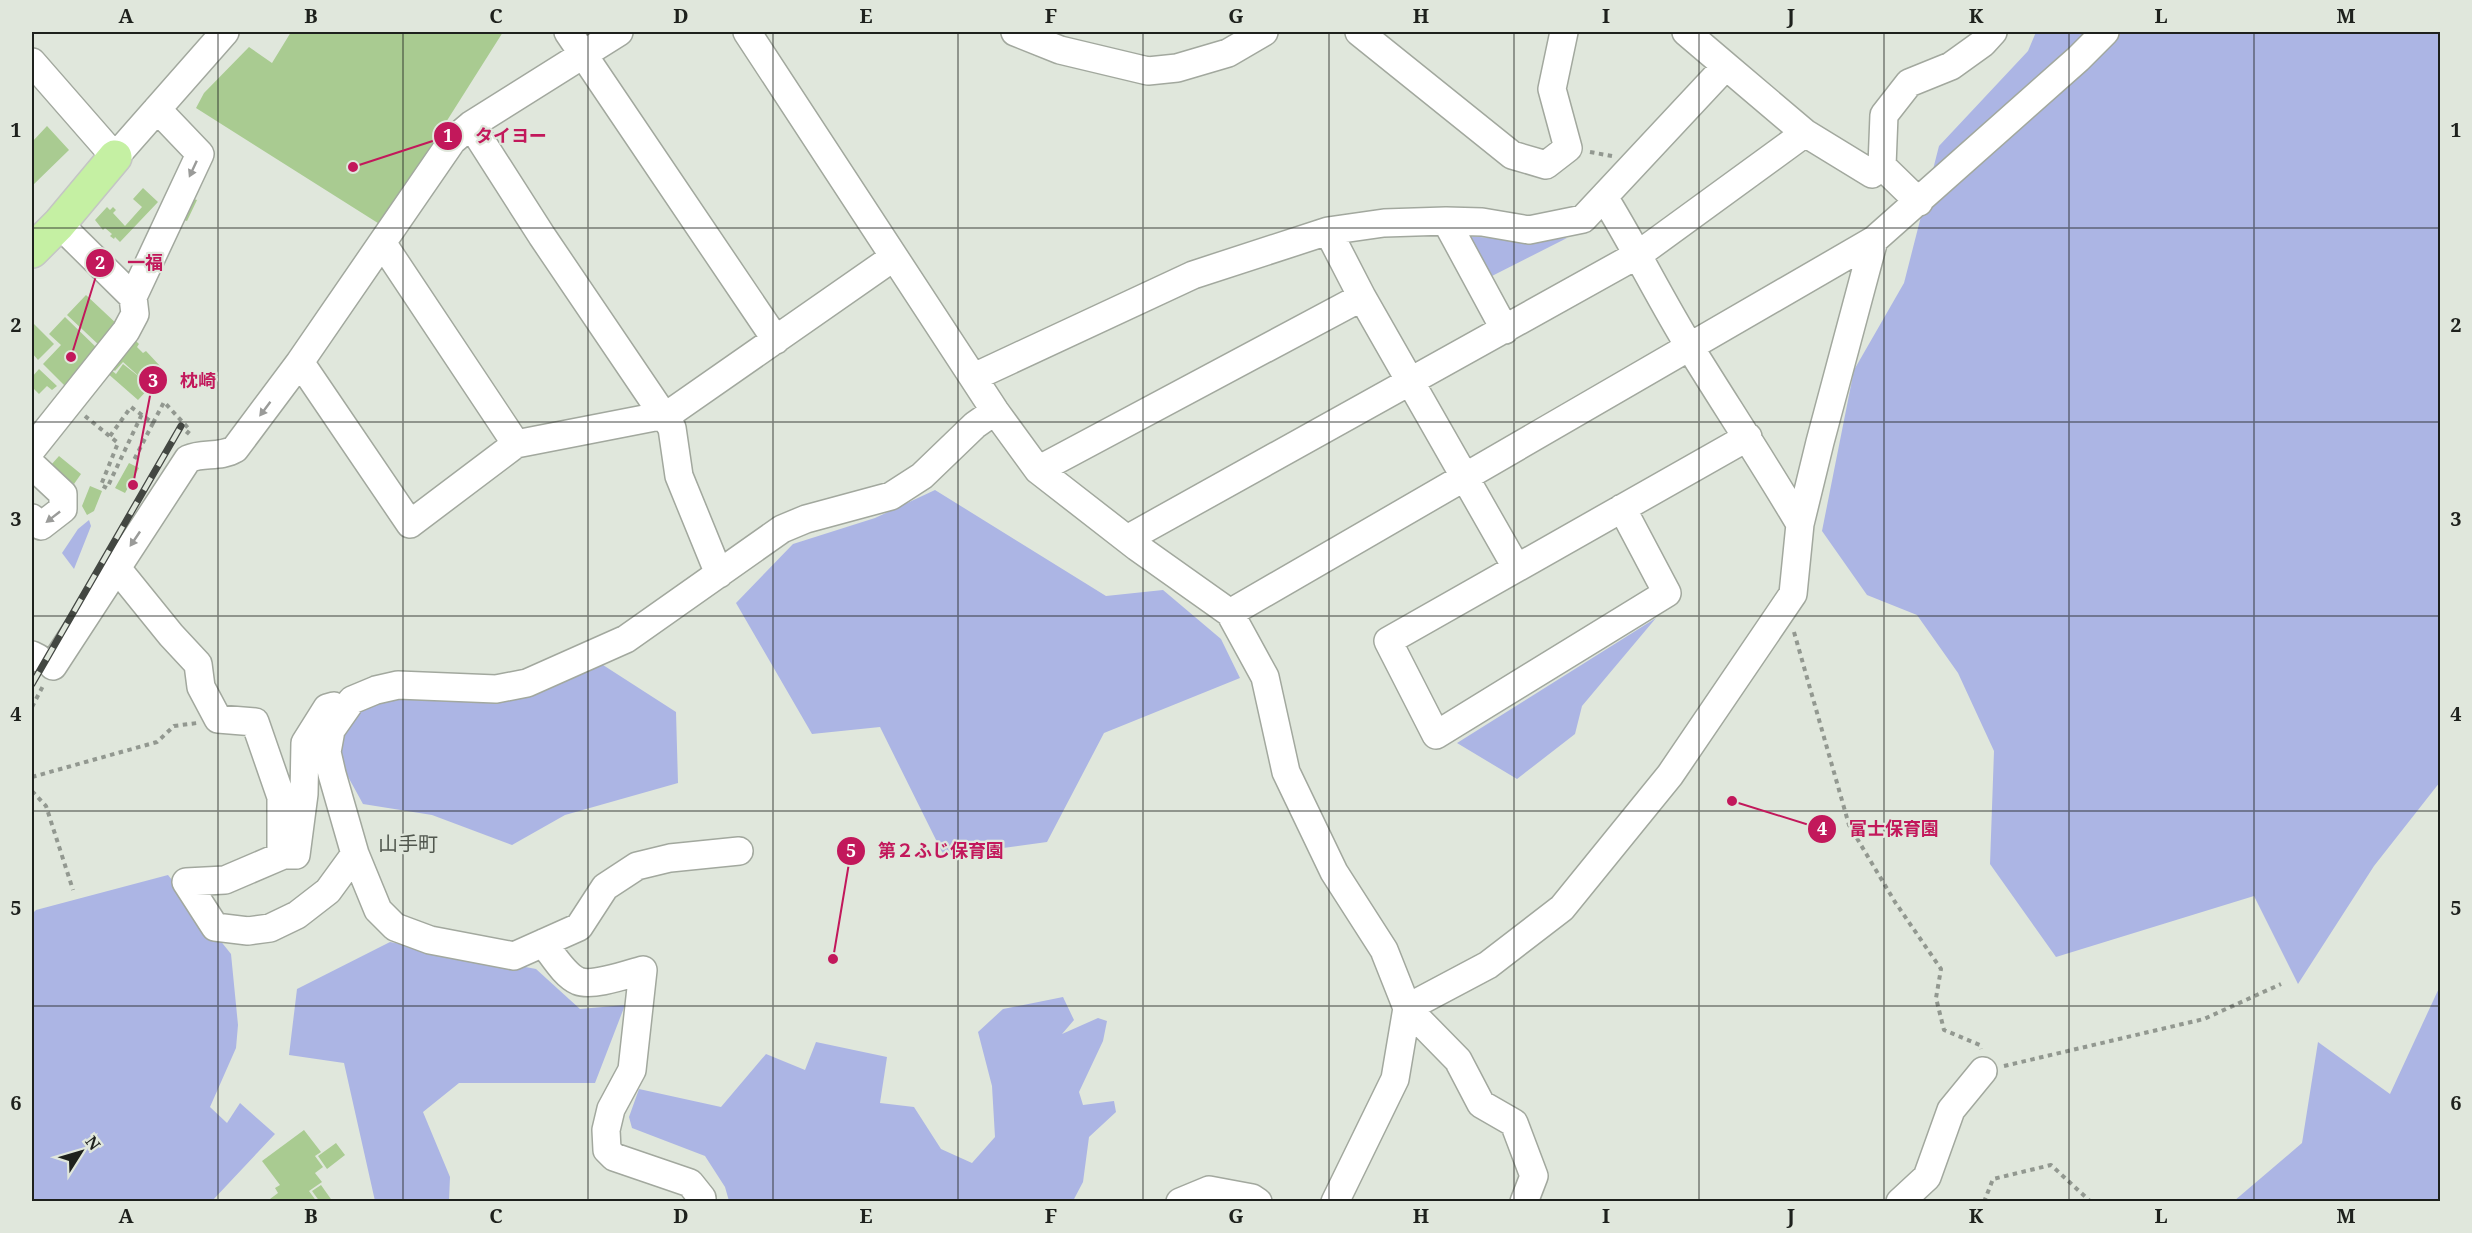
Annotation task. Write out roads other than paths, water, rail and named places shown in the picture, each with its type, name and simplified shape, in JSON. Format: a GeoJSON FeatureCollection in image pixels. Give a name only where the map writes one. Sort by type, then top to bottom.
{"type":"FeatureCollection","features":[{"type":"Feature","properties":{"kind":"main road"},"geometry":{"type":"LineString","coordinates":[[32,251],[115,157]]}},
{"type":"Feature","properties":{"kind":"street"},"geometry":{"type":"LineString","coordinates":[[32,62],[115,157],[225,32]]}},
{"type":"Feature","properties":{"kind":"street"},"geometry":{"type":"LineString","coordinates":[[568,32],[776,340]]}},
{"type":"Feature","properties":{"kind":"street"},"geometry":{"type":"LineString","coordinates":[[41,660],[116,567],[188,459],[196,455],[228,454],[235,449],[300,362],[452,141],[471,125],[619,32]]}},
{"type":"Feature","properties":{"kind":"street"},"geometry":{"type":"LineString","coordinates":[[747,32],[995,411],[1038,470],[1126,539],[1230,613],[1265,677],[1286,772],[1334,872],[1384,950],[1407,1008],[1458,1060],[1481,1104],[1514,1123],[1534,1176],[1524,1202]]}},
{"type":"Feature","properties":{"kind":"street"},"geometry":{"type":"LineString","coordinates":[[1015,32],[1060,50],[1148,71],[1177,68],[1228,53],[1264,32]]}},
{"type":"Feature","properties":{"kind":"street"},"geometry":{"type":"LineString","coordinates":[[1359,32],[1512,155],[1546,165],[1568,148],[1552,89],[1564,32]]}},
{"type":"Feature","properties":{"kind":"street"},"geometry":{"type":"LineString","coordinates":[[1686,32],[1805,133],[1872,174],[1882,166]]}},
{"type":"Feature","properties":{"kind":"street"},"geometry":{"type":"LineString","coordinates":[[1919,202],[1882,166],[1884,115],[1909,83],[1951,66],[1983,44],[1994,32]]}},
{"type":"Feature","properties":{"kind":"street"},"geometry":{"type":"LineString","coordinates":[[1230,613],[1874,240],[1919,202],[2105,32]]}},
{"type":"Feature","properties":{"kind":"street"},"geometry":{"type":"LineString","coordinates":[[974,377],[1193,275],[1328,231],[1384,224],[1446,221],[1482,222],[1529,230],[1583,219],[1726,66]]}},
{"type":"Feature","properties":{"kind":"street"},"geometry":{"type":"LineString","coordinates":[[32,449],[126,331],[135,314],[133,297],[200,154],[157,109]]}},
{"type":"Feature","properties":{"kind":"street"},"geometry":{"type":"LineString","coordinates":[[471,125],[542,236],[665,415],[672,428],[681,484],[719,574]]}},
{"type":"Feature","properties":{"kind":"street"},"geometry":{"type":"LineString","coordinates":[[1126,539],[1639,254],[1805,133]]}},
{"type":"Feature","properties":{"kind":"street"},"geometry":{"type":"LineString","coordinates":[[1604,197],[1639,254],[1690,347],[1800,524]]}},
{"type":"Feature","properties":{"kind":"street"},"geometry":{"type":"LineString","coordinates":[[1446,221],[1505,330]]}},
{"type":"Feature","properties":{"kind":"street"},"geometry":{"type":"LineString","coordinates":[[58,224],[133,297]]}},
{"type":"Feature","properties":{"kind":"street"},"geometry":{"type":"LineString","coordinates":[[1328,231],[1362,297],[1516,567]]}},
{"type":"Feature","properties":{"kind":"street"},"geometry":{"type":"LineString","coordinates":[[1407,1008],[1488,965],[1562,908],[1670,775],[1793,594],[1800,524],[1874,240]]}},
{"type":"Feature","properties":{"kind":"street"},"geometry":{"type":"LineString","coordinates":[[383,244],[516,444]]}},
{"type":"Feature","properties":{"kind":"street"},"geometry":{"type":"LineString","coordinates":[[300,362],[410,524],[516,444],[665,415],[894,257]]}},
{"type":"Feature","properties":{"kind":"street"},"geometry":{"type":"LineString","coordinates":[[1038,470],[1362,297]]}},
{"type":"Feature","properties":{"kind":"street"},"geometry":{"type":"LineString","coordinates":[[355,854],[328,891],[297,915],[270,928],[248,931],[215,927],[186,882],[225,880],[280,856],[296,855],[304,794],[305,743],[327,708],[398,684],[496,689],[527,683],[626,639],[782,529],[806,519],[891,496],[922,476],[975,424],[995,411]]}},
{"type":"Feature","properties":{"kind":"street"},"geometry":{"type":"LineString","coordinates":[[1622,508],[1667,593],[1436,735],[1388,641],[1516,567],[1748,437]]}},
{"type":"Feature","properties":{"kind":"street"},"geometry":{"type":"LineString","coordinates":[[32,465],[63,494],[63,509],[41,526],[32,518]]}},
{"type":"Feature","properties":{"kind":"street"},"geometry":{"type":"LineString","coordinates":[[116,567],[171,635],[198,664],[201,687],[218,719],[255,722],[281,797],[280,856]]}},
{"type":"Feature","properties":{"kind":"street"},"geometry":{"type":"LineString","coordinates":[[352,700],[331,730],[327,752],[355,854],[378,910],[395,927],[430,940],[514,956],[579,927],[605,886],[637,866],[670,858],[738,851]]}},
{"type":"Feature","properties":{"kind":"street"},"geometry":{"type":"LineString","coordinates":[[543,943],[566,971],[578,981],[608,979],[643,970],[632,1070],[611,1109],[606,1130],[607,1150],[614,1157],[690,1183],[702,1198],[702,1202]]}},
{"type":"Feature","properties":{"kind":"street"},"geometry":{"type":"LineString","coordinates":[[1335,1202],[1395,1078],[1407,1008]]}},
{"type":"Feature","properties":{"kind":"street"},"geometry":{"type":"LineString","coordinates":[[1900,1202],[1927,1178],[1952,1110],[1983,1071]]}},
{"type":"Feature","properties":{"kind":"street"},"geometry":{"type":"LineString","coordinates":[[1180,1202],[1209,1190],[1252,1198],[1258,1202]]}},
{"type":"Feature","properties":{"kind":"railway"},"geometry":{"type":"LineString","coordinates":[[32,684],[181,426]]}},
{"type":"Feature","properties":{"kind":"place","name":"タイヨー"},"geometry":{"type":"Point","coordinates":[353,167]}},
{"type":"Feature","properties":{"kind":"place","name":"一福"},"geometry":{"type":"Point","coordinates":[71,357]}},
{"type":"Feature","properties":{"kind":"place","name":"枕崎"},"geometry":{"type":"Point","coordinates":[133,485]}},
{"type":"Feature","properties":{"kind":"place","name":"富士保育園"},"geometry":{"type":"Point","coordinates":[1732,801]}},
{"type":"Feature","properties":{"kind":"place","name":"第２ふじ保育園"},"geometry":{"type":"Point","coordinates":[833,959]}},
{"type":"Feature","properties":{"kind":"district","name":"山手町"},"geometry":{"type":"Point","coordinates":[408,843]}}]}
